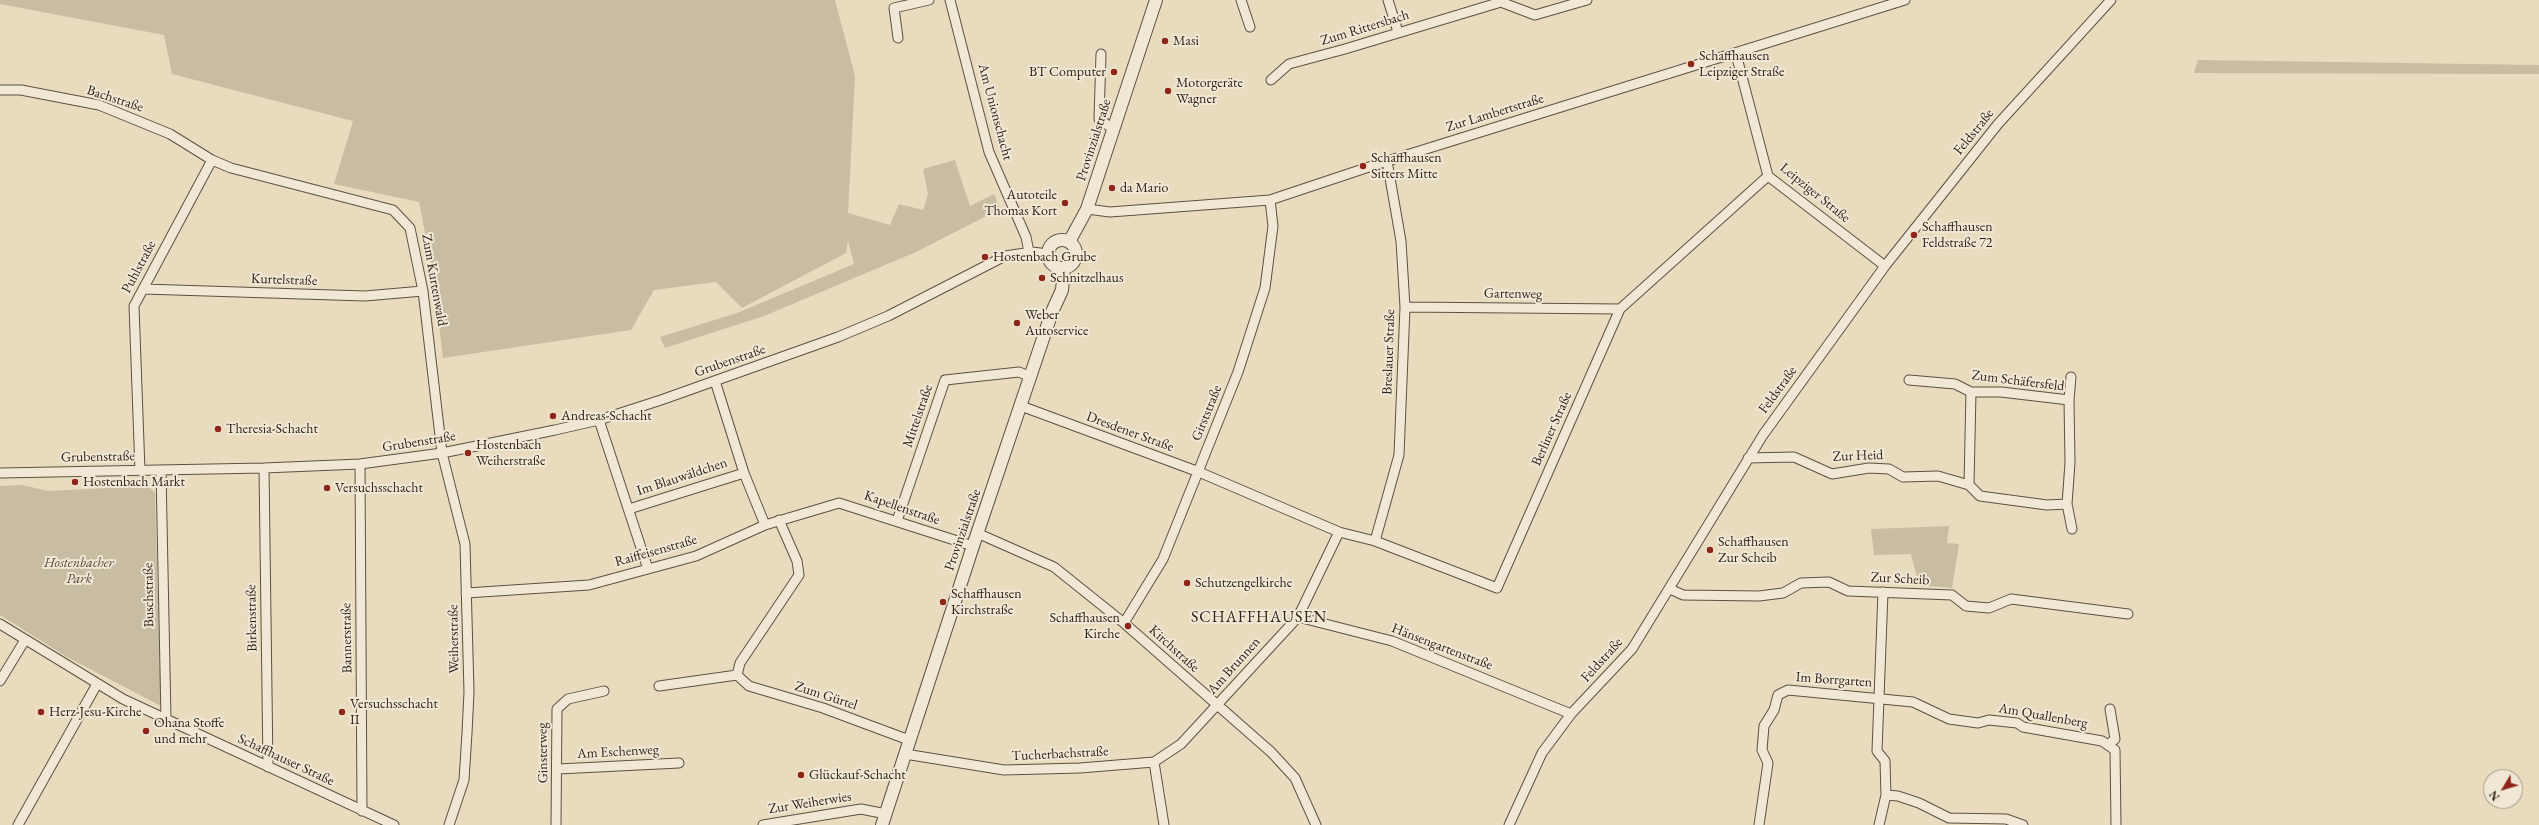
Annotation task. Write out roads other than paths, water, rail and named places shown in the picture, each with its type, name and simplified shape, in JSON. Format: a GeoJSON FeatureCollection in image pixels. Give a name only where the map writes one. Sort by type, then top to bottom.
{"type":"FeatureCollection","features":[{"type":"Feature","properties":{"kind":"street"},"geometry":{"type":"LineString","coordinates":[[898,38],[894,8],[929,0]]}},
{"type":"Feature","properties":{"kind":"street","name":"Am Unionschacht"},"geometry":{"type":"LineString","coordinates":[[950,0],[989,152],[1026,238],[1028,252]]}},
{"type":"Feature","properties":{"kind":"street","name":"Provinzialstraße"},"geometry":{"type":"LineString","coordinates":[[1070,242],[1086,209],[1156,0]]}},
{"type":"Feature","properties":{"kind":"street"},"geometry":{"type":"LineString","coordinates":[[1242,0],[1250,27]]}},
{"type":"Feature","properties":{"kind":"street"},"geometry":{"type":"LineString","coordinates":[[1388,0],[1398,32]]}},
{"type":"Feature","properties":{"kind":"street","name":"Zum Rittersbach"},"geometry":{"type":"LineString","coordinates":[[1271,80],[1289,64],[1345,49],[1501,2],[1535,15],[1586,0]]}},
{"type":"Feature","properties":{"kind":"street","name":"Zur Lambertstraße"},"geometry":{"type":"LineString","coordinates":[[1086,209],[1110,212],[1270,200],[1387,161],[1736,54],[1905,0]]}},
{"type":"Feature","properties":{"kind":"street","name":"Feldstraße"},"geometry":{"type":"LineString","coordinates":[[1509,825],[1542,753],[1571,714],[1632,649],[1670,589],[1748,458],[1885,266],[1998,124],[2112,0]]}},
{"type":"Feature","properties":{"kind":"street"},"geometry":{"type":"LineString","coordinates":[[1101,54],[1099,119],[1113,130]]}},
{"type":"Feature","properties":{"kind":"street","name":"Leipziger Straße"},"geometry":{"type":"LineString","coordinates":[[1736,54],[1768,176],[1885,266]]}},
{"type":"Feature","properties":{"kind":"street","name":"Bachstraße"},"geometry":{"type":"LineString","coordinates":[[0,90],[21,90],[99,105],[170,134],[212,160]]}},
{"type":"Feature","properties":{"kind":"street","name":"Puhlstraße"},"geometry":{"type":"LineString","coordinates":[[140,471],[134,306],[212,160]]}},
{"type":"Feature","properties":{"kind":"street","name":"Zum Kurtenwald"},"geometry":{"type":"LineString","coordinates":[[212,160],[231,168],[394,210],[410,228],[423,291],[442,453]]}},
{"type":"Feature","properties":{"kind":"street","name":"Breslauer Straße"},"geometry":{"type":"LineString","coordinates":[[1374,541],[1399,455],[1405,307],[1401,241],[1387,161]]}},
{"type":"Feature","properties":{"kind":"street","name":"Berliner Straße"},"geometry":{"type":"LineString","coordinates":[[1339,532],[1374,541],[1498,588],[1620,309],[1768,176]]}},
{"type":"Feature","properties":{"kind":"street","name":"Girststraße"},"geometry":{"type":"LineString","coordinates":[[1124,623],[1163,558],[1199,472],[1238,372],[1265,288],[1273,226],[1270,200]]}},
{"type":"Feature","properties":{"kind":"street"},"geometry":{"type":"LineString","coordinates":[[1055,241],[1070,242],[1076,249],[1076,258],[1071,266],[1064,269],[1054,266],[1048,254],[1055,241]]}},
{"type":"Feature","properties":{"kind":"street","name":"Grubenstraße"},"geometry":{"type":"LineString","coordinates":[[0,473],[161,471],[360,464],[442,453],[599,420],[715,381],[838,337],[888,316],[1005,256],[1028,252],[1048,254]]}},
{"type":"Feature","properties":{"kind":"street","name":"Provinzialstraße"},"geometry":{"type":"LineString","coordinates":[[884,820],[977,533],[1052,312],[1062,290],[1064,269]]}},
{"type":"Feature","properties":{"kind":"street","name":"Kurtelstraße"},"geometry":{"type":"LineString","coordinates":[[143,289],[365,296],[423,291]]}},
{"type":"Feature","properties":{"kind":"street","name":"Gartenweg"},"geometry":{"type":"LineString","coordinates":[[1405,307],[1620,309]]}},
{"type":"Feature","properties":{"kind":"street","name":"Mittelstraße"},"geometry":{"type":"LineString","coordinates":[[897,521],[945,380],[1020,372],[1031,377]]}},
{"type":"Feature","properties":{"kind":"street"},"geometry":{"type":"LineString","coordinates":[[2068,400],[2071,377]]}},
{"type":"Feature","properties":{"kind":"street","name":"Zum Schäfersfeld"},"geometry":{"type":"LineString","coordinates":[[1909,380],[1955,384],[1971,392],[2001,392],[2068,400],[2070,463],[2068,504],[2072,529]]}},
{"type":"Feature","properties":{"kind":"street","name":"Im Blauwäldchen"},"geometry":{"type":"LineString","coordinates":[[715,381],[744,473],[765,525]]}},
{"type":"Feature","properties":{"kind":"street"},"geometry":{"type":"LineString","coordinates":[[1969,485],[1971,392]]}},
{"type":"Feature","properties":{"kind":"street","name":"Dresdener Straße"},"geometry":{"type":"LineString","coordinates":[[1021,406],[1199,472],[1339,532]]}},
{"type":"Feature","properties":{"kind":"street","name":"Im Blauwäldchen"},"geometry":{"type":"LineString","coordinates":[[599,420],[648,569]]}},
{"type":"Feature","properties":{"kind":"street","name":"Weiherstraße"},"geometry":{"type":"LineString","coordinates":[[442,453],[463,535],[469,692],[462,790],[449,825]]}},
{"type":"Feature","properties":{"kind":"street","name":"Zur Heid"},"geometry":{"type":"LineString","coordinates":[[1748,458],[1794,457],[1832,474],[1869,468],[1889,469],[1903,477],[1938,476],[1969,485],[1980,496],[2047,505],[2068,504]]}},
{"type":"Feature","properties":{"kind":"street","name":"Bannerstraße"},"geometry":{"type":"LineString","coordinates":[[360,464],[362,811]]}},
{"type":"Feature","properties":{"kind":"street","name":"Birkenstraße"},"geometry":{"type":"LineString","coordinates":[[264,468],[268,766]]}},
{"type":"Feature","properties":{"kind":"street","name":"Buschstraße"},"geometry":{"type":"LineString","coordinates":[[161,471],[166,719]]}},
{"type":"Feature","properties":{"kind":"street","name":"Im Blauwäldchen"},"geometry":{"type":"LineString","coordinates":[[629,509],[744,473]]}},
{"type":"Feature","properties":{"kind":"street","name":"Kapellenstraße"},"geometry":{"type":"LineString","coordinates":[[846,504],[973,546]]}},
{"type":"Feature","properties":{"kind":"street","name":"Raiffeisenstraße"},"geometry":{"type":"LineString","coordinates":[[466,593],[589,585],[696,556],[779,520],[830,505],[846,504]]}},
{"type":"Feature","properties":{"kind":"street"},"geometry":{"type":"LineString","coordinates":[[659,686],[737,675],[740,663],[798,576],[797,561],[779,520]]}},
{"type":"Feature","properties":{"kind":"street","name":"Am Brunnen"},"geometry":{"type":"LineString","coordinates":[[1154,762],[1181,744],[1298,617],[1339,532]]}},
{"type":"Feature","properties":{"kind":"street","name":"Kirchstraße"},"geometry":{"type":"LineString","coordinates":[[977,533],[1054,567],[1124,623],[1271,752],[1295,778],[1316,825]]}},
{"type":"Feature","properties":{"kind":"street","name":"Zur Scheib"},"geometry":{"type":"LineString","coordinates":[[1670,589],[1683,595],[1759,596],[1783,593],[1801,583],[1829,582],[1848,591],[1952,595],[1966,606],[1989,608],[2011,599],[2128,614]]}},
{"type":"Feature","properties":{"kind":"street"},"geometry":{"type":"LineString","coordinates":[[1880,825],[1886,795],[1885,761],[1877,752],[1883,592]]}},
{"type":"Feature","properties":{"kind":"street","name":"Hänsengartenstraße"},"geometry":{"type":"LineString","coordinates":[[1298,617],[1392,641],[1571,714]]}},
{"type":"Feature","properties":{"kind":"street","name":"Schaffhauser Straße"},"geometry":{"type":"LineString","coordinates":[[0,624],[97,684],[166,719],[394,825]]}},
{"type":"Feature","properties":{"kind":"street"},"geometry":{"type":"LineString","coordinates":[[0,680],[24,640]]}},
{"type":"Feature","properties":{"kind":"street","name":"Zum Gürtel"},"geometry":{"type":"LineString","coordinates":[[737,675],[749,686],[823,708],[909,740]]}},
{"type":"Feature","properties":{"kind":"street"},"geometry":{"type":"LineString","coordinates":[[18,825],[97,684]]}},
{"type":"Feature","properties":{"kind":"street","name":"Im Borrgarten"},"geometry":{"type":"LineString","coordinates":[[1759,825],[1768,763],[1762,750],[1764,726],[1774,710],[1778,695],[1788,690],[1880,697]]}},
{"type":"Feature","properties":{"kind":"street","name":"Ginsterweg"},"geometry":{"type":"LineString","coordinates":[[556,825],[558,769],[556,712],[559,705],[568,699],[604,691]]}},
{"type":"Feature","properties":{"kind":"street","name":"Am Quallenberg"},"geometry":{"type":"LineString","coordinates":[[1880,697],[1913,702],[1949,719],[1978,723],[1989,720],[2017,723],[2023,727],[2102,741],[2108,745]]}},
{"type":"Feature","properties":{"kind":"street"},"geometry":{"type":"LineString","coordinates":[[2110,709],[2115,739],[2108,745],[2115,750],[2117,797],[2116,825]]}},
{"type":"Feature","properties":{"kind":"street","name":"Tucherbachstraße"},"geometry":{"type":"LineString","coordinates":[[905,754],[1004,770],[1080,768],[1154,762]]}},
{"type":"Feature","properties":{"kind":"street"},"geometry":{"type":"LineString","coordinates":[[1154,762],[1164,825]]}},
{"type":"Feature","properties":{"kind":"street","name":"Am Eschenweg"},"geometry":{"type":"LineString","coordinates":[[558,769],[679,763]]}},
{"type":"Feature","properties":{"kind":"street"},"geometry":{"type":"LineString","coordinates":[[1886,795],[1898,796],[1919,803],[1949,818],[2006,819],[2023,825]]}},
{"type":"Feature","properties":{"kind":"street","name":"Zur Weiherwies"},"geometry":{"type":"LineString","coordinates":[[763,825],[861,809],[884,820]]}},
{"type":"Feature","properties":{"kind":"place","name":"Masi"},"geometry":{"type":"Point","coordinates":[1165,41]}},
{"type":"Feature","properties":{"kind":"place","name":"Schaffhausen Leipziger Straße"},"geometry":{"type":"Point","coordinates":[1691,64]}},
{"type":"Feature","properties":{"kind":"place","name":"BT Computer"},"geometry":{"type":"Point","coordinates":[1114,72]}},
{"type":"Feature","properties":{"kind":"place","name":"Motorgeräte Wagner"},"geometry":{"type":"Point","coordinates":[1168,91]}},
{"type":"Feature","properties":{"kind":"place","name":"Schaffhausen Sitters Mitte"},"geometry":{"type":"Point","coordinates":[1363,166]}},
{"type":"Feature","properties":{"kind":"place","name":"da Mario"},"geometry":{"type":"Point","coordinates":[1112,188]}},
{"type":"Feature","properties":{"kind":"place","name":"Autoteile Thomas Kort"},"geometry":{"type":"Point","coordinates":[1065,203]}},
{"type":"Feature","properties":{"kind":"place","name":"Schaffhausen Feldstraße 72"},"geometry":{"type":"Point","coordinates":[1914,235]}},
{"type":"Feature","properties":{"kind":"place","name":"Hostenbach Grube"},"geometry":{"type":"Point","coordinates":[985,257]}},
{"type":"Feature","properties":{"kind":"place","name":"Schnitzelhaus"},"geometry":{"type":"Point","coordinates":[1042,278]}},
{"type":"Feature","properties":{"kind":"place","name":"Weber Autoservice"},"geometry":{"type":"Point","coordinates":[1017,323]}},
{"type":"Feature","properties":{"kind":"place","name":"Andreas-Schacht"},"geometry":{"type":"Point","coordinates":[553,416]}},
{"type":"Feature","properties":{"kind":"place","name":"Theresia-Schacht"},"geometry":{"type":"Point","coordinates":[218,429]}},
{"type":"Feature","properties":{"kind":"place","name":"Hostenbach Weiherstraße"},"geometry":{"type":"Point","coordinates":[468,453]}},
{"type":"Feature","properties":{"kind":"place","name":"Hostenbach Markt"},"geometry":{"type":"Point","coordinates":[75,482]}},
{"type":"Feature","properties":{"kind":"place","name":"Versuchsschacht"},"geometry":{"type":"Point","coordinates":[327,488]}},
{"type":"Feature","properties":{"kind":"place","name":"Schaffhausen Zur Scheib"},"geometry":{"type":"Point","coordinates":[1710,550]}},
{"type":"Feature","properties":{"kind":"place","name":"Schutzengelkirche"},"geometry":{"type":"Point","coordinates":[1187,583]}},
{"type":"Feature","properties":{"kind":"place","name":"Schaffhausen Kirchstraße"},"geometry":{"type":"Point","coordinates":[943,602]}},
{"type":"Feature","properties":{"kind":"place","name":"Schaffhausen Kirche"},"geometry":{"type":"Point","coordinates":[1128,626]}},
{"type":"Feature","properties":{"kind":"place","name":"Herz-Jesu-Kirche"},"geometry":{"type":"Point","coordinates":[41,712]}},
{"type":"Feature","properties":{"kind":"place","name":"Versuchsschacht II"},"geometry":{"type":"Point","coordinates":[342,712]}},
{"type":"Feature","properties":{"kind":"place","name":"Ohana Stoffe und mehr"},"geometry":{"type":"Point","coordinates":[146,731]}},
{"type":"Feature","properties":{"kind":"place","name":"Glückauf-Schacht"},"geometry":{"type":"Point","coordinates":[801,775]}},
{"type":"Feature","properties":{"kind":"district","name":"SCHAFFHAUSEN"},"geometry":{"type":"Point","coordinates":[1259,618]}},
{"type":"Feature","properties":{"kind":"park label","name":"Hostenbacher Park"},"geometry":{"type":"Point","coordinates":[79,572]}}]}
